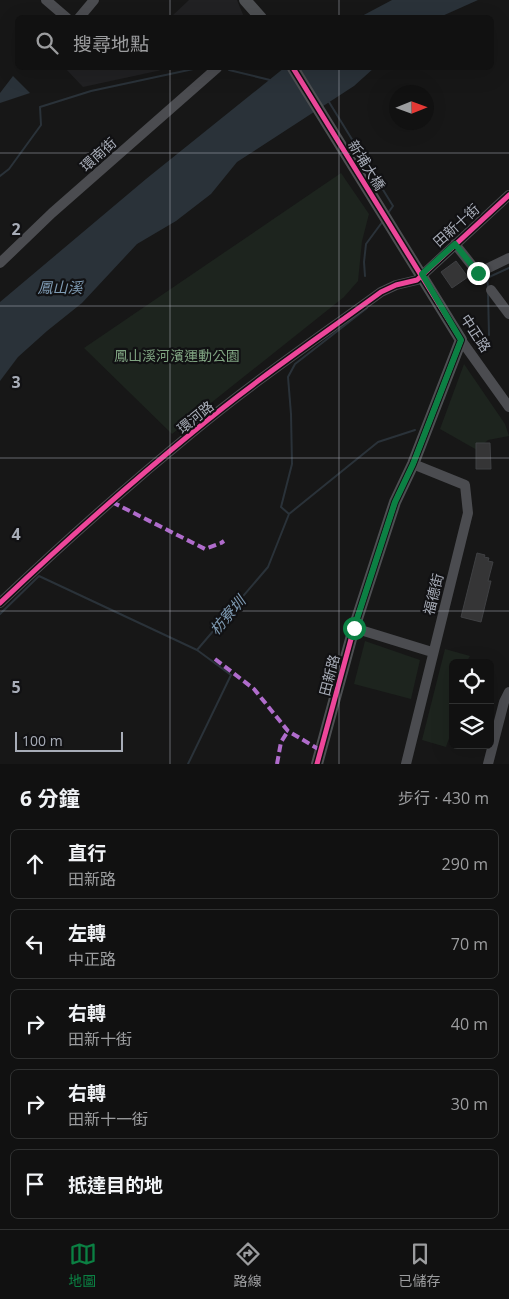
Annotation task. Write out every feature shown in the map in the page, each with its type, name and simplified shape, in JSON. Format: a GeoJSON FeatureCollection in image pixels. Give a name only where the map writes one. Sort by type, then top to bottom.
{"type":"FeatureCollection","features":[{"type":"Feature","properties":{"kind":"main road"},"geometry":{"type":"LineString","coordinates":[[245,0],[259,15]]}},
{"type":"Feature","properties":{"kind":"main road"},"geometry":{"type":"LineString","coordinates":[[257,0],[261,15]]}},
{"type":"Feature","properties":{"kind":"main road","name":"新埔大橋"},"geometry":{"type":"LineString","coordinates":[[294,70],[422,274]]}},
{"type":"Feature","properties":{"kind":"main road","name":"中正路"},"geometry":{"type":"LineString","coordinates":[[422,274],[461,340]]}},
{"type":"Feature","properties":{"kind":"main road","name":"田新路"},"geometry":{"type":"LineString","coordinates":[[317,764],[354,628],[395,502],[413,464],[461,340]]}},
{"type":"Feature","properties":{"kind":"street"},"geometry":{"type":"LineString","coordinates":[[46,0],[64,15]]}},
{"type":"Feature","properties":{"kind":"street"},"geometry":{"type":"LineString","coordinates":[[82,15],[94,0]]}},
{"type":"Feature","properties":{"kind":"street","name":"環南街"},"geometry":{"type":"LineString","coordinates":[[0,263],[52,213],[215,70]]}},
{"type":"Feature","properties":{"kind":"street","name":"田新十街"},"geometry":{"type":"LineString","coordinates":[[422,274],[509,195]]}},
{"type":"Feature","properties":{"kind":"street"},"geometry":{"type":"LineString","coordinates":[[455,244],[478,273],[509,258]]}},
{"type":"Feature","properties":{"kind":"street","name":"環河路"},"geometry":{"type":"LineString","coordinates":[[0,602],[36,568],[193,432],[252,385],[381,292],[396,285],[417,280],[422,274]]}},
{"type":"Feature","properties":{"kind":"street"},"geometry":{"type":"LineString","coordinates":[[492,290],[509,314]]}},
{"type":"Feature","properties":{"kind":"street","name":"中正路"},"geometry":{"type":"LineString","coordinates":[[461,340],[509,407]]}},
{"type":"Feature","properties":{"kind":"street","name":"福德街"},"geometry":{"type":"LineString","coordinates":[[406,764],[432,652],[468,513],[466,485],[413,464]]}},
{"type":"Feature","properties":{"kind":"street"},"geometry":{"type":"LineString","coordinates":[[354,628],[432,652]]}},
{"type":"Feature","properties":{"kind":"street"},"geometry":{"type":"LineString","coordinates":[[488,764],[504,702],[509,692]]}},
{"type":"Feature","properties":{"kind":"shaded area"},"geometry":{"type":"Polygon","coordinates":[[[189,0],[237,0],[243,15],[173,15],[189,0]]]}},
{"type":"Feature","properties":{"kind":"shaded area"},"geometry":{"type":"Polygon","coordinates":[[[67,70],[162,70],[83,87],[67,70]]]}},
{"type":"Feature","properties":{"kind":"green space","name":"鳳山溪河濱運動公園"},"geometry":{"type":"Polygon","coordinates":[[[341,173],[369,214],[362,241],[358,281],[344,297],[172,434],[84,348],[341,173]]]}},
{"type":"Feature","properties":{"kind":"green space"},"geometry":{"type":"Polygon","coordinates":[[[464,364],[505,424],[509,436],[488,440],[477,450],[440,429],[464,364]]]}},
{"type":"Feature","properties":{"kind":"green space"},"geometry":{"type":"Polygon","coordinates":[[[365,641],[420,660],[411,699],[354,684],[365,641]]]}},
{"type":"Feature","properties":{"kind":"green space"},"geometry":{"type":"Polygon","coordinates":[[[445,649],[470,656],[468,659],[449,659],[449,738],[446,747],[422,740],[445,649]]]}},
{"type":"Feature","properties":{"kind":"water"},"geometry":{"type":"Polygon","coordinates":[[[392,0],[478,0],[444,15],[364,15],[392,0]]]}},
{"type":"Feature","properties":{"kind":"water","name":"鳳山溪"},"geometry":{"type":"Polygon","coordinates":[[[282,70],[372,70],[354,86],[237,162],[211,194],[176,221],[137,244],[82,303],[18,357],[0,381],[0,302],[146,179],[282,70]]]}},
{"type":"Feature","properties":{"kind":"water"},"geometry":{"type":"Polygon","coordinates":[[[13,76],[30,93],[0,103],[0,93],[13,76]]]}},
{"type":"Feature","properties":{"kind":"building"},"geometry":{"type":"Polygon","coordinates":[[[456,261],[468,277],[452,288],[441,272],[456,261]]]}},
{"type":"Feature","properties":{"kind":"building"},"geometry":{"type":"Polygon","coordinates":[[[476,443],[490,443],[491,469],[476,469],[476,443]]]}},
{"type":"Feature","properties":{"kind":"building"},"geometry":{"type":"Polygon","coordinates":[[[477,553],[485,555],[484,557],[489,558],[488,561],[493,562],[488,581],[491,581],[481,622],[461,617],[477,553]]]}},
{"type":"Feature","properties":{"kind":"waterway"},"geometry":{"type":"LineString","coordinates":[[0,176],[9,169],[41,125],[40,107],[91,91],[189,70]]}},
{"type":"Feature","properties":{"kind":"waterway"},"geometry":{"type":"LineString","coordinates":[[229,70],[270,80]]}},
{"type":"Feature","properties":{"kind":"waterway"},"geometry":{"type":"LineString","coordinates":[[329,102],[393,206],[388,213]]}},
{"type":"Feature","properties":{"kind":"waterway"},"geometry":{"type":"LineString","coordinates":[[365,276],[366,244],[383,221]]}},
{"type":"Feature","properties":{"kind":"waterway","name":"枋寮圳"},"geometry":{"type":"LineString","coordinates":[[488,287],[487,278],[509,268]]}},
{"type":"Feature","properties":{"kind":"waterway","name":"枋寮圳"},"geometry":{"type":"LineString","coordinates":[[488,292],[489,335]]}},
{"type":"Feature","properties":{"kind":"waterway"},"geometry":{"type":"LineString","coordinates":[[289,514],[281,507],[292,464],[288,377],[295,364],[367,308]]}},
{"type":"Feature","properties":{"kind":"waterway","name":"枋寮圳"},"geometry":{"type":"LineString","coordinates":[[197,650],[268,567],[289,514],[378,442],[415,430]]}},
{"type":"Feature","properties":{"kind":"waterway","name":"枋寮圳"},"geometry":{"type":"LineString","coordinates":[[0,614],[39,576],[197,650],[231,675],[188,764]]}},
{"type":"Feature","properties":{"kind":"marked path"},"geometry":{"type":"LineString","coordinates":[[112,502],[205,549],[224,541]]}},
{"type":"Feature","properties":{"kind":"marked path"},"geometry":{"type":"LineString","coordinates":[[215,659],[254,689],[288,731],[320,750]]}},
{"type":"Feature","properties":{"kind":"marked path"},"geometry":{"type":"LineString","coordinates":[[277,764],[281,742],[288,731]]}},
{"type":"Feature","properties":{"kind":"cycle path"},"geometry":{"type":"LineString","coordinates":[[294,70],[461,340],[413,464],[395,502],[354,628],[317,764]]}},
{"type":"Feature","properties":{"kind":"cycle path"},"geometry":{"type":"LineString","coordinates":[[0,603],[71,537],[168,452],[262,378],[381,292],[396,285],[417,280],[509,195]]}},
{"type":"Feature","properties":{"kind":"route"},"geometry":{"type":"LineString","coordinates":[[354,628],[395,502],[413,464],[461,340],[422,274],[455,244],[478,273]]}}]}
